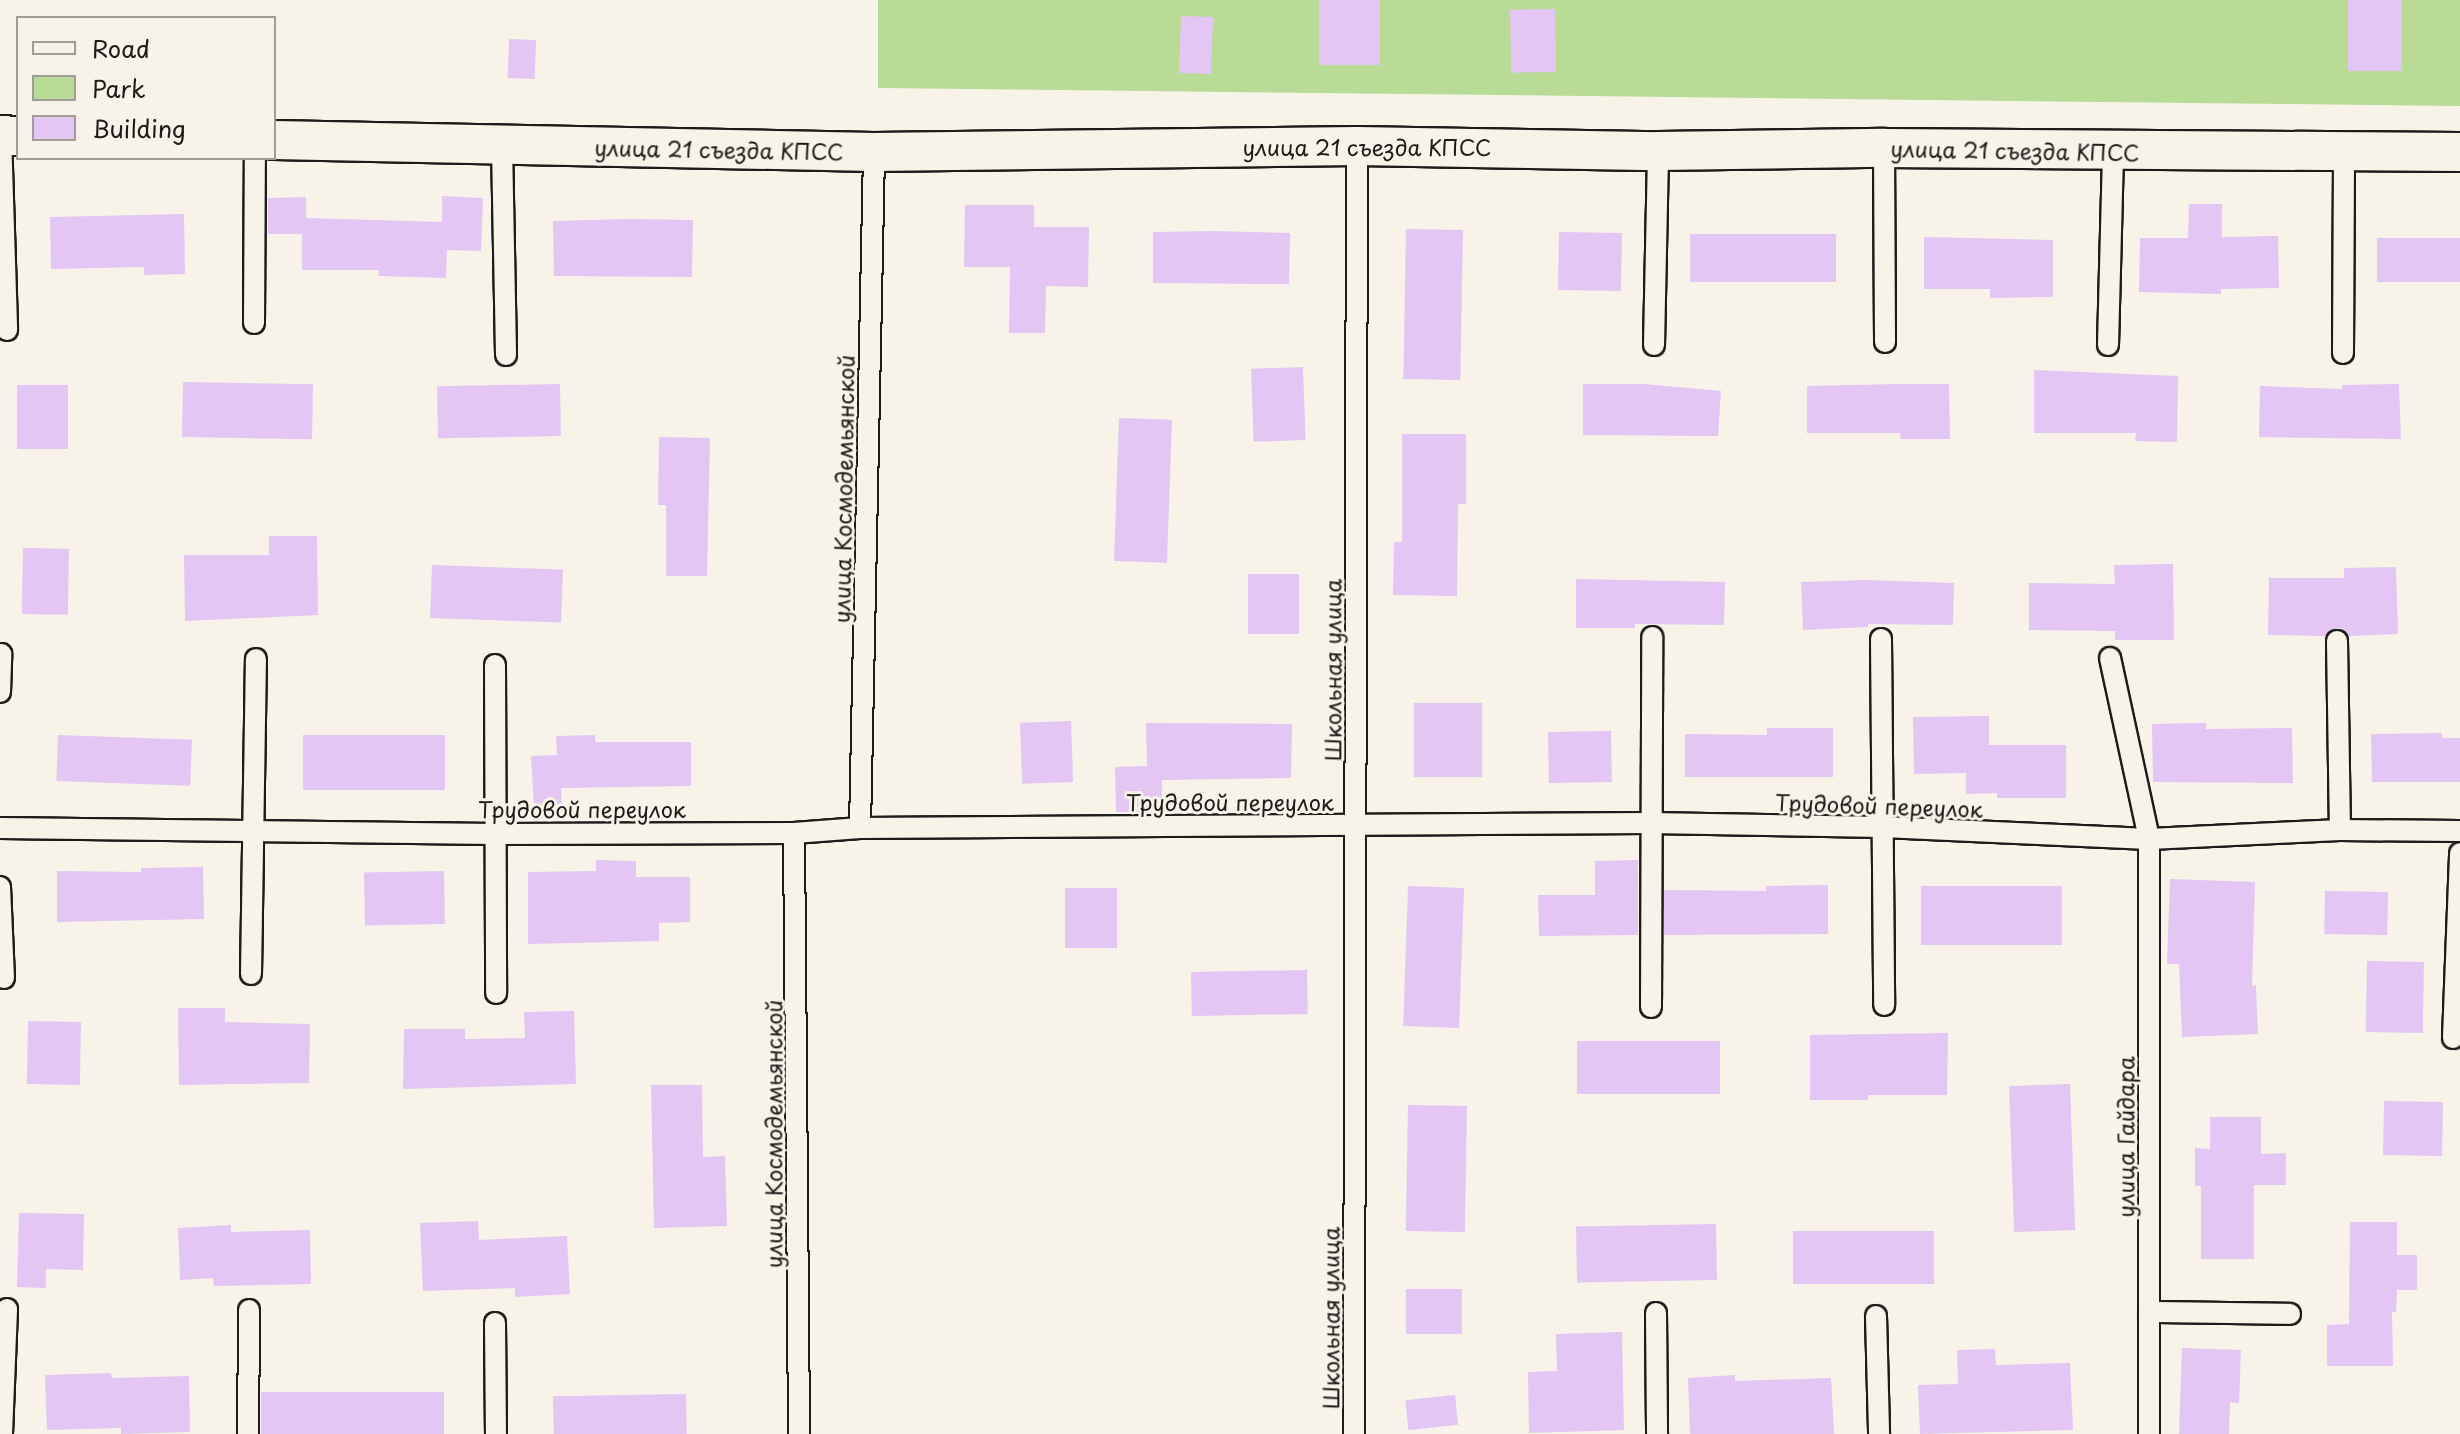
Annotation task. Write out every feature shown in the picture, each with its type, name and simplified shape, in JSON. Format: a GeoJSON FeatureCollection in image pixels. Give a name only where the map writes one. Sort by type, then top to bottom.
{"type":"FeatureCollection","features":[{"type":"Feature","properties":{"kind":"street","name":"улица 21 съезда КПСС"},"geometry":{"type":"LineString","coordinates":[[276,140],[874,152],[1357,146],[1658,151],[1884,148],[2460,152]]}},
{"type":"Feature","properties":{"kind":"lane"},"geometry":{"type":"LineString","coordinates":[[0,135],[7,330]]}},
{"type":"Feature","properties":{"kind":"lane"},"geometry":{"type":"LineString","coordinates":[[502,145],[506,355]]}},
{"type":"Feature","properties":{"kind":"lane","name":"Школьная улица"},"geometry":{"type":"LineString","coordinates":[[1354,1434],[1357,146]]}},
{"type":"Feature","properties":{"kind":"lane"},"geometry":{"type":"LineString","coordinates":[[1884,148],[1885,342]]}},
{"type":"Feature","properties":{"kind":"lane"},"geometry":{"type":"LineString","coordinates":[[1654,345],[1658,151]]}},
{"type":"Feature","properties":{"kind":"lane"},"geometry":{"type":"LineString","coordinates":[[2108,345],[2113,151]]}},
{"type":"Feature","properties":{"kind":"lane","name":"улица Космодемьянской"},"geometry":{"type":"LineString","coordinates":[[860,828],[874,152]]}},
{"type":"Feature","properties":{"kind":"lane"},"geometry":{"type":"LineString","coordinates":[[2343,353],[2344,152]]}},
{"type":"Feature","properties":{"kind":"lane"},"geometry":{"type":"LineString","coordinates":[[254,323],[255,160]]}},
{"type":"Feature","properties":{"kind":"lane"},"geometry":{"type":"LineString","coordinates":[[1651,1007],[1652,637]]}},
{"type":"Feature","properties":{"kind":"lane"},"geometry":{"type":"LineString","coordinates":[[1881,639],[1884,1005]]}},
{"type":"Feature","properties":{"kind":"lane"},"geometry":{"type":"LineString","coordinates":[[2337,641],[2340,830]]}},
{"type":"Feature","properties":{"kind":"lane"},"geometry":{"type":"LineString","coordinates":[[0,692],[1,654]]}},
{"type":"Feature","properties":{"kind":"lane","name":"улица Гайдара"},"geometry":{"type":"LineString","coordinates":[[2110,658],[2149,839],[2149,1434]]}},
{"type":"Feature","properties":{"kind":"lane"},"geometry":{"type":"LineString","coordinates":[[251,974],[256,659]]}},
{"type":"Feature","properties":{"kind":"lane"},"geometry":{"type":"LineString","coordinates":[[495,665],[496,993]]}},
{"type":"Feature","properties":{"kind":"lane","name":"Трудовой переулок"},"geometry":{"type":"LineString","coordinates":[[0,828],[494,834],[794,833],[860,828],[1650,823],[1883,827],[2149,839],[2340,830],[2460,831]]}},
{"type":"Feature","properties":{"kind":"lane","name":"улица Космодемьянской"},"geometry":{"type":"LineString","coordinates":[[794,833],[799,1434]]}},
{"type":"Feature","properties":{"kind":"lane"},"geometry":{"type":"LineString","coordinates":[[2453,1038],[2460,853]]}},
{"type":"Feature","properties":{"kind":"lane"},"geometry":{"type":"LineString","coordinates":[[0,887],[4,978]]}},
{"type":"Feature","properties":{"kind":"lane"},"geometry":{"type":"LineString","coordinates":[[2,1434],[7,1309]]}},
{"type":"Feature","properties":{"kind":"lane"},"geometry":{"type":"LineString","coordinates":[[248,1434],[249,1310]]}},
{"type":"Feature","properties":{"kind":"lane"},"geometry":{"type":"LineString","coordinates":[[2149,1312],[2290,1314]]}},
{"type":"Feature","properties":{"kind":"lane"},"geometry":{"type":"LineString","coordinates":[[1656,1313],[1657,1434]]}},
{"type":"Feature","properties":{"kind":"lane"},"geometry":{"type":"LineString","coordinates":[[1876,1316],[1879,1434]]}},
{"type":"Feature","properties":{"kind":"lane"},"geometry":{"type":"LineString","coordinates":[[495,1323],[496,1434]]}},
{"type":"Feature","properties":{"kind":"green space"},"geometry":{"type":"Polygon","coordinates":[[[878,0],[2460,0],[2460,106],[878,88],[878,0]]]}},
{"type":"Feature","properties":{"kind":"building"},"geometry":{"type":"Polygon","coordinates":[[[1319,0],[1380,0],[1380,65],[1319,65],[1319,0]]]}},
{"type":"Feature","properties":{"kind":"building"},"geometry":{"type":"Polygon","coordinates":[[[2348,0],[2402,0],[2402,71],[2348,71],[2348,0]]]}},
{"type":"Feature","properties":{"kind":"building"},"geometry":{"type":"Polygon","coordinates":[[[1555,9],[1556,72],[1511,73],[1510,10],[1555,9]]]}},
{"type":"Feature","properties":{"kind":"building"},"geometry":{"type":"Polygon","coordinates":[[[1181,16],[1213,17],[1211,74],[1179,73],[1181,16]]]}},
{"type":"Feature","properties":{"kind":"building"},"geometry":{"type":"Polygon","coordinates":[[[509,39],[536,40],[535,79],[508,78],[509,39]]]}},
{"type":"Feature","properties":{"kind":"building"},"geometry":{"type":"Polygon","coordinates":[[[442,196],[483,198],[481,251],[447,250],[446,278],[378,276],[379,270],[302,270],[302,234],[268,234],[268,198],[306,197],[306,218],[442,222],[442,196]]]}},
{"type":"Feature","properties":{"kind":"building"},"geometry":{"type":"Polygon","coordinates":[[[2189,204],[2222,204],[2222,237],[2278,236],[2279,288],[2221,289],[2221,294],[2139,292],[2140,238],[2188,238],[2189,204]]]}},
{"type":"Feature","properties":{"kind":"building"},"geometry":{"type":"Polygon","coordinates":[[[965,205],[1034,205],[1034,227],[1089,227],[1088,287],[1046,286],[1045,333],[1009,333],[1010,267],[964,267],[965,205]]]}},
{"type":"Feature","properties":{"kind":"building"},"geometry":{"type":"Polygon","coordinates":[[[184,214],[185,274],[144,275],[144,267],[51,269],[50,217],[184,214]]]}},
{"type":"Feature","properties":{"kind":"building"},"geometry":{"type":"Polygon","coordinates":[[[693,220],[692,277],[554,276],[553,221],[693,220]]]}},
{"type":"Feature","properties":{"kind":"building"},"geometry":{"type":"Polygon","coordinates":[[[1406,229],[1463,230],[1460,380],[1403,379],[1406,229]]]}},
{"type":"Feature","properties":{"kind":"building"},"geometry":{"type":"Polygon","coordinates":[[[1153,232],[1290,233],[1289,284],[1153,283],[1153,232]]]}},
{"type":"Feature","properties":{"kind":"building"},"geometry":{"type":"Polygon","coordinates":[[[1559,232],[1622,233],[1621,291],[1558,290],[1559,232]]]}},
{"type":"Feature","properties":{"kind":"building"},"geometry":{"type":"Polygon","coordinates":[[[1690,234],[1836,234],[1836,282],[1690,282],[1690,234]]]}},
{"type":"Feature","properties":{"kind":"building"},"geometry":{"type":"Polygon","coordinates":[[[1924,237],[2053,240],[2053,297],[1990,298],[1990,289],[1924,289],[1924,237]]]}},
{"type":"Feature","properties":{"kind":"building"},"geometry":{"type":"Polygon","coordinates":[[[2377,238],[2460,238],[2460,282],[2377,282],[2377,238]]]}},
{"type":"Feature","properties":{"kind":"building"},"geometry":{"type":"Polygon","coordinates":[[[1303,367],[1306,440],[1254,442],[1251,369],[1303,367]]]}},
{"type":"Feature","properties":{"kind":"building"},"geometry":{"type":"Polygon","coordinates":[[[2034,370],[2178,376],[2177,442],[2135,441],[2136,433],[2034,433],[2034,370]]]}},
{"type":"Feature","properties":{"kind":"building"},"geometry":{"type":"Polygon","coordinates":[[[183,382],[313,384],[312,439],[182,437],[183,382]]]}},
{"type":"Feature","properties":{"kind":"building"},"geometry":{"type":"Polygon","coordinates":[[[560,384],[561,436],[438,438],[437,386],[560,384]]]}},
{"type":"Feature","properties":{"kind":"building"},"geometry":{"type":"Polygon","coordinates":[[[1583,384],[1644,384],[1721,391],[1718,436],[1583,435],[1583,384]]]}},
{"type":"Feature","properties":{"kind":"building"},"geometry":{"type":"Polygon","coordinates":[[[1949,384],[1950,439],[1901,439],[1900,433],[1807,433],[1807,386],[1949,384]]]}},
{"type":"Feature","properties":{"kind":"building"},"geometry":{"type":"Polygon","coordinates":[[[2399,384],[2401,439],[2259,437],[2260,386],[2342,389],[2342,385],[2399,384]]]}},
{"type":"Feature","properties":{"kind":"building"},"geometry":{"type":"Polygon","coordinates":[[[17,385],[68,385],[68,449],[17,449],[17,385]]]}},
{"type":"Feature","properties":{"kind":"building"},"geometry":{"type":"Polygon","coordinates":[[[1119,418],[1172,420],[1167,563],[1114,561],[1119,418]]]}},
{"type":"Feature","properties":{"kind":"building"},"geometry":{"type":"Polygon","coordinates":[[[1402,434],[1466,434],[1466,504],[1458,504],[1457,596],[1393,595],[1394,542],[1402,542],[1402,434]]]}},
{"type":"Feature","properties":{"kind":"building"},"geometry":{"type":"Polygon","coordinates":[[[659,437],[710,438],[707,576],[666,576],[666,505],[658,505],[659,437]]]}},
{"type":"Feature","properties":{"kind":"building"},"geometry":{"type":"Polygon","coordinates":[[[269,536],[317,536],[318,615],[185,621],[184,555],[269,555],[269,536]]]}},
{"type":"Feature","properties":{"kind":"building"},"geometry":{"type":"Polygon","coordinates":[[[23,548],[69,549],[68,615],[22,614],[23,548]]]}},
{"type":"Feature","properties":{"kind":"building"},"geometry":{"type":"Polygon","coordinates":[[[2173,564],[2174,640],[2115,640],[2115,631],[2029,630],[2029,583],[2115,584],[2114,565],[2173,564]]]}},
{"type":"Feature","properties":{"kind":"building"},"geometry":{"type":"Polygon","coordinates":[[[432,565],[563,570],[561,623],[430,618],[432,565]]]}},
{"type":"Feature","properties":{"kind":"building"},"geometry":{"type":"Polygon","coordinates":[[[2396,567],[2398,634],[2349,636],[2338,628],[2325,636],[2268,635],[2269,578],[2344,578],[2344,568],[2396,567]]]}},
{"type":"Feature","properties":{"kind":"building"},"geometry":{"type":"Polygon","coordinates":[[[1248,574],[1299,574],[1299,634],[1248,634],[1248,574]]]}},
{"type":"Feature","properties":{"kind":"building"},"geometry":{"type":"Polygon","coordinates":[[[1576,579],[1725,582],[1724,625],[1635,624],[1635,628],[1576,628],[1576,579]]]}},
{"type":"Feature","properties":{"kind":"building"},"geometry":{"type":"Polygon","coordinates":[[[1866,580],[1954,583],[1953,625],[1868,624],[1868,627],[1803,630],[1801,582],[1866,580]]]}},
{"type":"Feature","properties":{"kind":"building"},"geometry":{"type":"Polygon","coordinates":[[[1414,703],[1482,703],[1482,777],[1414,777],[1414,703]]]}},
{"type":"Feature","properties":{"kind":"building"},"geometry":{"type":"Polygon","coordinates":[[[1989,716],[1989,745],[2066,745],[2066,798],[1997,798],[1997,793],[1966,794],[1966,773],[1914,774],[1913,717],[1989,716]]]}},
{"type":"Feature","properties":{"kind":"building"},"geometry":{"type":"Polygon","coordinates":[[[1071,721],[1073,782],[1022,784],[1020,723],[1071,721]]]}},
{"type":"Feature","properties":{"kind":"building"},"geometry":{"type":"Polygon","coordinates":[[[1146,723],[1292,724],[1291,778],[1162,780],[1162,811],[1116,812],[1115,767],[1147,766],[1146,723]]]}},
{"type":"Feature","properties":{"kind":"building"},"geometry":{"type":"Polygon","coordinates":[[[2206,723],[2206,729],[2292,728],[2293,783],[2153,782],[2152,724],[2206,723]]]}},
{"type":"Feature","properties":{"kind":"building"},"geometry":{"type":"Polygon","coordinates":[[[1767,728],[1833,728],[1833,777],[1685,777],[1685,734],[1767,735],[1767,728]]]}},
{"type":"Feature","properties":{"kind":"building"},"geometry":{"type":"Polygon","coordinates":[[[1611,731],[1612,782],[1549,783],[1548,732],[1611,731]]]}},
{"type":"Feature","properties":{"kind":"building"},"geometry":{"type":"Polygon","coordinates":[[[2442,733],[2442,738],[2460,738],[2460,782],[2372,782],[2371,734],[2442,733]]]}},
{"type":"Feature","properties":{"kind":"building"},"geometry":{"type":"Polygon","coordinates":[[[58,735],[192,740],[190,786],[56,781],[58,735]]]}},
{"type":"Feature","properties":{"kind":"building"},"geometry":{"type":"Polygon","coordinates":[[[303,735],[445,735],[445,790],[303,790],[303,735]]]}},
{"type":"Feature","properties":{"kind":"building"},"geometry":{"type":"Polygon","coordinates":[[[595,735],[595,742],[691,742],[691,786],[561,788],[562,804],[534,806],[531,756],[557,755],[556,736],[595,735]]]}},
{"type":"Feature","properties":{"kind":"building"},"geometry":{"type":"Polygon","coordinates":[[[596,860],[636,861],[636,877],[690,877],[690,922],[659,923],[659,941],[528,944],[528,872],[596,871],[596,860]]]}},
{"type":"Feature","properties":{"kind":"building"},"geometry":{"type":"Polygon","coordinates":[[[1638,860],[1638,935],[1539,936],[1538,895],[1595,895],[1595,861],[1638,860]]]}},
{"type":"Feature","properties":{"kind":"building"},"geometry":{"type":"Polygon","coordinates":[[[203,867],[204,919],[57,922],[57,871],[141,872],[141,868],[203,867]]]}},
{"type":"Feature","properties":{"kind":"building"},"geometry":{"type":"Polygon","coordinates":[[[444,871],[445,924],[365,925],[364,872],[444,871]]]}},
{"type":"Feature","properties":{"kind":"building"},"geometry":{"type":"Polygon","coordinates":[[[2170,879],[2255,882],[2252,986],[2256,985],[2258,1034],[2182,1037],[2179,964],[2167,964],[2170,879]]]}},
{"type":"Feature","properties":{"kind":"building"},"geometry":{"type":"Polygon","coordinates":[[[1828,885],[1828,934],[1664,935],[1664,890],[1766,891],[1766,886],[1828,885]]]}},
{"type":"Feature","properties":{"kind":"building"},"geometry":{"type":"Polygon","coordinates":[[[1408,886],[1464,888],[1459,1028],[1403,1026],[1408,886]]]}},
{"type":"Feature","properties":{"kind":"building"},"geometry":{"type":"Polygon","coordinates":[[[1921,886],[2062,886],[2062,945],[1921,945],[1921,886]]]}},
{"type":"Feature","properties":{"kind":"building"},"geometry":{"type":"Polygon","coordinates":[[[1065,888],[1117,888],[1117,948],[1065,948],[1065,888]]]}},
{"type":"Feature","properties":{"kind":"building"},"geometry":{"type":"Polygon","coordinates":[[[2325,891],[2388,892],[2387,935],[2324,934],[2325,891]]]}},
{"type":"Feature","properties":{"kind":"building"},"geometry":{"type":"Polygon","coordinates":[[[2367,961],[2424,962],[2423,1033],[2366,1032],[2367,961]]]}},
{"type":"Feature","properties":{"kind":"building"},"geometry":{"type":"Polygon","coordinates":[[[1307,970],[1308,1014],[1192,1016],[1191,972],[1307,970]]]}},
{"type":"Feature","properties":{"kind":"building"},"geometry":{"type":"Polygon","coordinates":[[[178,1008],[225,1008],[225,1022],[310,1024],[309,1083],[179,1085],[178,1008]]]}},
{"type":"Feature","properties":{"kind":"building"},"geometry":{"type":"Polygon","coordinates":[[[574,1011],[576,1084],[403,1089],[404,1029],[465,1029],[465,1039],[525,1038],[524,1012],[574,1011]]]}},
{"type":"Feature","properties":{"kind":"building"},"geometry":{"type":"Polygon","coordinates":[[[28,1021],[81,1022],[80,1085],[27,1084],[28,1021]]]}},
{"type":"Feature","properties":{"kind":"building"},"geometry":{"type":"Polygon","coordinates":[[[1948,1033],[1947,1095],[1868,1095],[1868,1100],[1810,1100],[1810,1035],[1948,1033]]]}},
{"type":"Feature","properties":{"kind":"building"},"geometry":{"type":"Polygon","coordinates":[[[1577,1041],[1720,1041],[1720,1094],[1577,1094],[1577,1041]]]}},
{"type":"Feature","properties":{"kind":"building"},"geometry":{"type":"Polygon","coordinates":[[[2070,1084],[2075,1230],[2014,1232],[2009,1086],[2070,1084]]]}},
{"type":"Feature","properties":{"kind":"building"},"geometry":{"type":"Polygon","coordinates":[[[651,1085],[702,1085],[703,1157],[725,1156],[727,1226],[654,1228],[651,1085]]]}},
{"type":"Feature","properties":{"kind":"building"},"geometry":{"type":"Polygon","coordinates":[[[2384,1101],[2443,1102],[2442,1156],[2383,1155],[2384,1101]]]}},
{"type":"Feature","properties":{"kind":"building"},"geometry":{"type":"Polygon","coordinates":[[[1408,1105],[1467,1106],[1465,1232],[1406,1231],[1408,1105]]]}},
{"type":"Feature","properties":{"kind":"building"},"geometry":{"type":"Polygon","coordinates":[[[2210,1117],[2261,1117],[2261,1154],[2286,1153],[2286,1185],[2254,1185],[2254,1259],[2201,1259],[2201,1186],[2195,1186],[2195,1148],[2210,1149],[2210,1117]]]}},
{"type":"Feature","properties":{"kind":"building"},"geometry":{"type":"Polygon","coordinates":[[[19,1213],[84,1214],[83,1270],[46,1269],[46,1288],[17,1287],[19,1213]]]}},
{"type":"Feature","properties":{"kind":"building"},"geometry":{"type":"Polygon","coordinates":[[[478,1221],[479,1240],[567,1236],[570,1294],[515,1297],[515,1288],[423,1291],[420,1223],[478,1221]]]}},
{"type":"Feature","properties":{"kind":"building"},"geometry":{"type":"Polygon","coordinates":[[[2350,1222],[2397,1222],[2397,1255],[2417,1255],[2417,1290],[2397,1290],[2396,1312],[2392,1312],[2393,1366],[2327,1366],[2327,1325],[2349,1324],[2350,1222]]]}},
{"type":"Feature","properties":{"kind":"building"},"geometry":{"type":"Polygon","coordinates":[[[1716,1224],[1717,1280],[1577,1282],[1576,1226],[1716,1224]]]}},
{"type":"Feature","properties":{"kind":"building"},"geometry":{"type":"Polygon","coordinates":[[[231,1225],[231,1232],[310,1230],[311,1284],[214,1286],[213,1278],[180,1280],[178,1228],[231,1225]]]}},
{"type":"Feature","properties":{"kind":"building"},"geometry":{"type":"Polygon","coordinates":[[[1793,1231],[1934,1231],[1934,1284],[1793,1284],[1793,1231]]]}},
{"type":"Feature","properties":{"kind":"building"},"geometry":{"type":"Polygon","coordinates":[[[1406,1289],[1462,1289],[1462,1334],[1406,1334],[1406,1289]]]}},
{"type":"Feature","properties":{"kind":"building"},"geometry":{"type":"Polygon","coordinates":[[[1622,1332],[1624,1430],[1529,1433],[1528,1372],[1557,1371],[1556,1334],[1622,1332]]]}},
{"type":"Feature","properties":{"kind":"building"},"geometry":{"type":"Polygon","coordinates":[[[2182,1348],[2241,1350],[2239,1403],[2230,1402],[2229,1434],[2179,1434],[2182,1348]]]}},
{"type":"Feature","properties":{"kind":"building"},"geometry":{"type":"Polygon","coordinates":[[[1995,1349],[1996,1365],[2070,1363],[2073,1430],[1920,1434],[1918,1385],[1958,1384],[1957,1350],[1995,1349]]]}},
{"type":"Feature","properties":{"kind":"building"},"geometry":{"type":"Polygon","coordinates":[[[111,1373],[112,1378],[189,1376],[190,1432],[121,1434],[121,1428],[47,1430],[45,1375],[111,1373]]]}},
{"type":"Feature","properties":{"kind":"building"},"geometry":{"type":"Polygon","coordinates":[[[1735,1375],[1735,1381],[1831,1378],[1834,1434],[1690,1434],[1688,1378],[1735,1375]]]}},
{"type":"Feature","properties":{"kind":"building"},"geometry":{"type":"Polygon","coordinates":[[[261,1392],[444,1392],[444,1434],[261,1434],[261,1392]]]}},
{"type":"Feature","properties":{"kind":"building"},"geometry":{"type":"Polygon","coordinates":[[[686,1394],[687,1434],[554,1434],[553,1396],[686,1394]]]}},
{"type":"Feature","properties":{"kind":"building"},"geometry":{"type":"Polygon","coordinates":[[[1455,1395],[1458,1425],[1408,1430],[1405,1400],[1455,1395]]]}}]}
